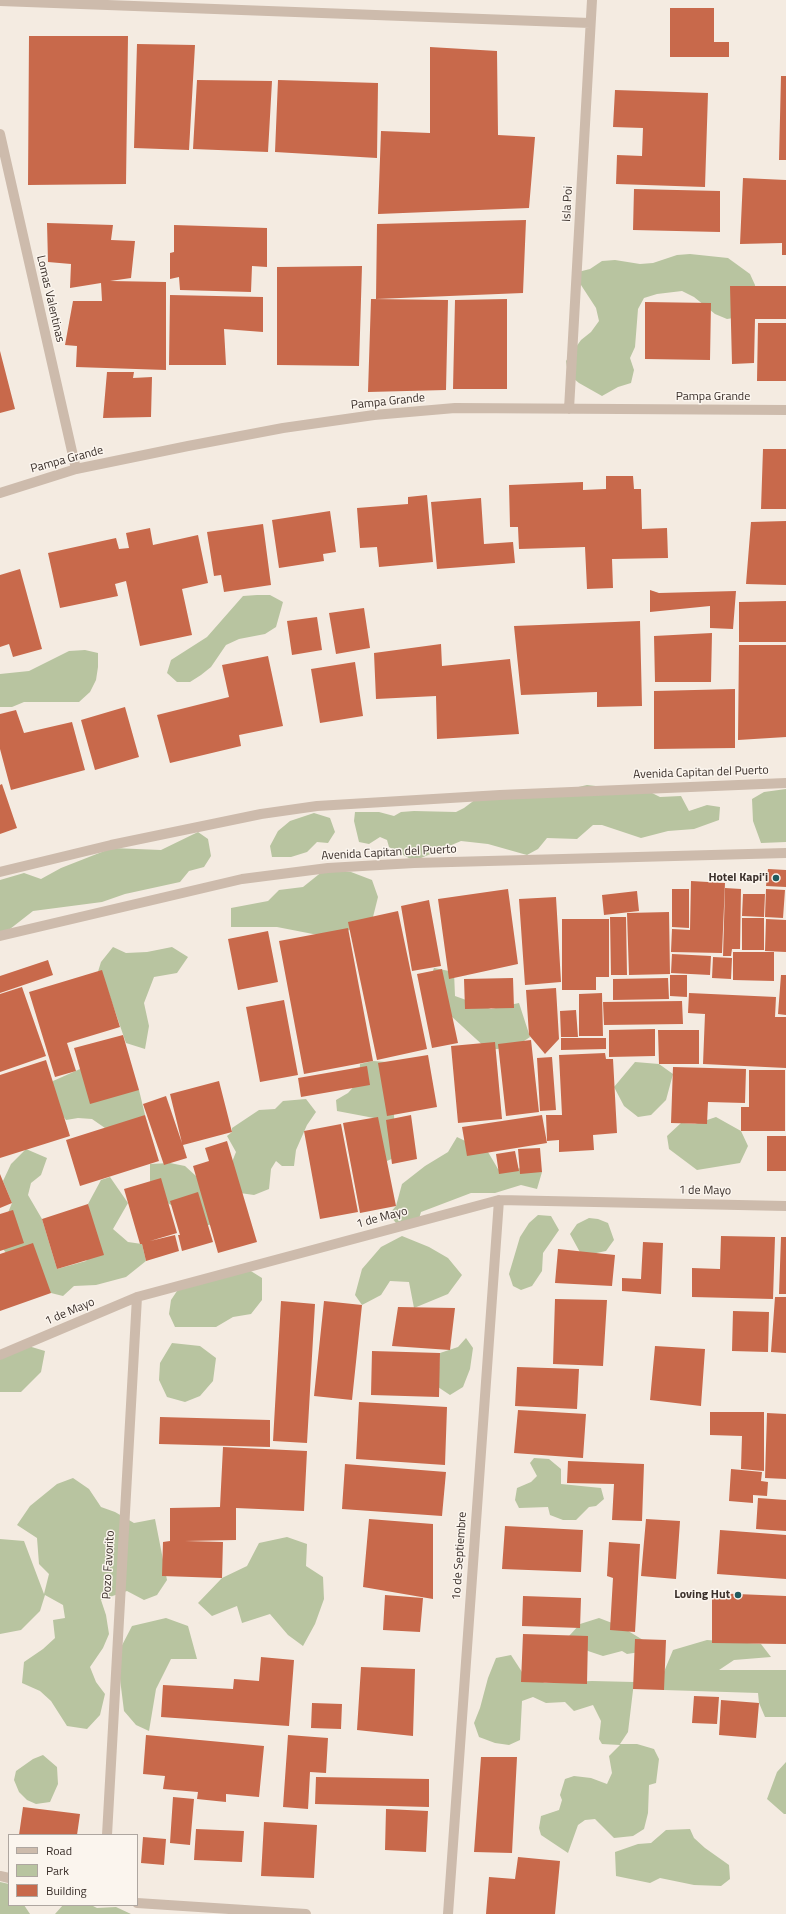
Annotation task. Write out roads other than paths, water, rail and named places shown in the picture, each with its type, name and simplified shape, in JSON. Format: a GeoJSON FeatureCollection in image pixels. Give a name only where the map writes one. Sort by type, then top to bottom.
{"type":"FeatureCollection","features":[{"type":"Feature","properties":{"kind":"street","name":"Isla Poi"},"geometry":{"type":"LineString","coordinates":[[570,410],[592,0]]}},
{"type":"Feature","properties":{"kind":"street"},"geometry":{"type":"LineString","coordinates":[[0,1],[590,23]]}},
{"type":"Feature","properties":{"kind":"street","name":"Lomas Valentinas"},"geometry":{"type":"LineString","coordinates":[[0,134],[76,469]]}},
{"type":"Feature","properties":{"kind":"street","name":"Pampa Grande"},"geometry":{"type":"LineString","coordinates":[[0,493],[76,469],[275,429],[374,415],[455,408],[570,410],[786,410]]}},
{"type":"Feature","properties":{"kind":"street","name":"Avenida Capitan del Puerto"},"geometry":{"type":"LineString","coordinates":[[0,872],[111,845],[261,814],[316,806],[500,795],[786,783]]}},
{"type":"Feature","properties":{"kind":"street","name":"Avenida Capitan del Puerto"},"geometry":{"type":"LineString","coordinates":[[0,936],[242,879],[328,868],[414,863],[786,853]]}},
{"type":"Feature","properties":{"kind":"street","name":"1 de Mayo"},"geometry":{"type":"LineString","coordinates":[[0,1355],[137,1297],[498,1200],[786,1206]]}},
{"type":"Feature","properties":{"kind":"street","name":"1o de Septiembre"},"geometry":{"type":"LineString","coordinates":[[448,1914],[498,1200]]}},
{"type":"Feature","properties":{"kind":"street","name":"Pozo Favorito"},"geometry":{"type":"LineString","coordinates":[[107,1834],[137,1297]]}},
{"type":"Feature","properties":{"kind":"street"},"geometry":{"type":"LineString","coordinates":[[138,1903],[306,1914]]}},
{"type":"Feature","properties":{"kind":"place","name":"Hotel Kapi'i"},"geometry":{"type":"Point","coordinates":[776,878]}},
{"type":"Feature","properties":{"kind":"place","name":"Loving Hut"},"geometry":{"type":"Point","coordinates":[738,1595]}}]}
